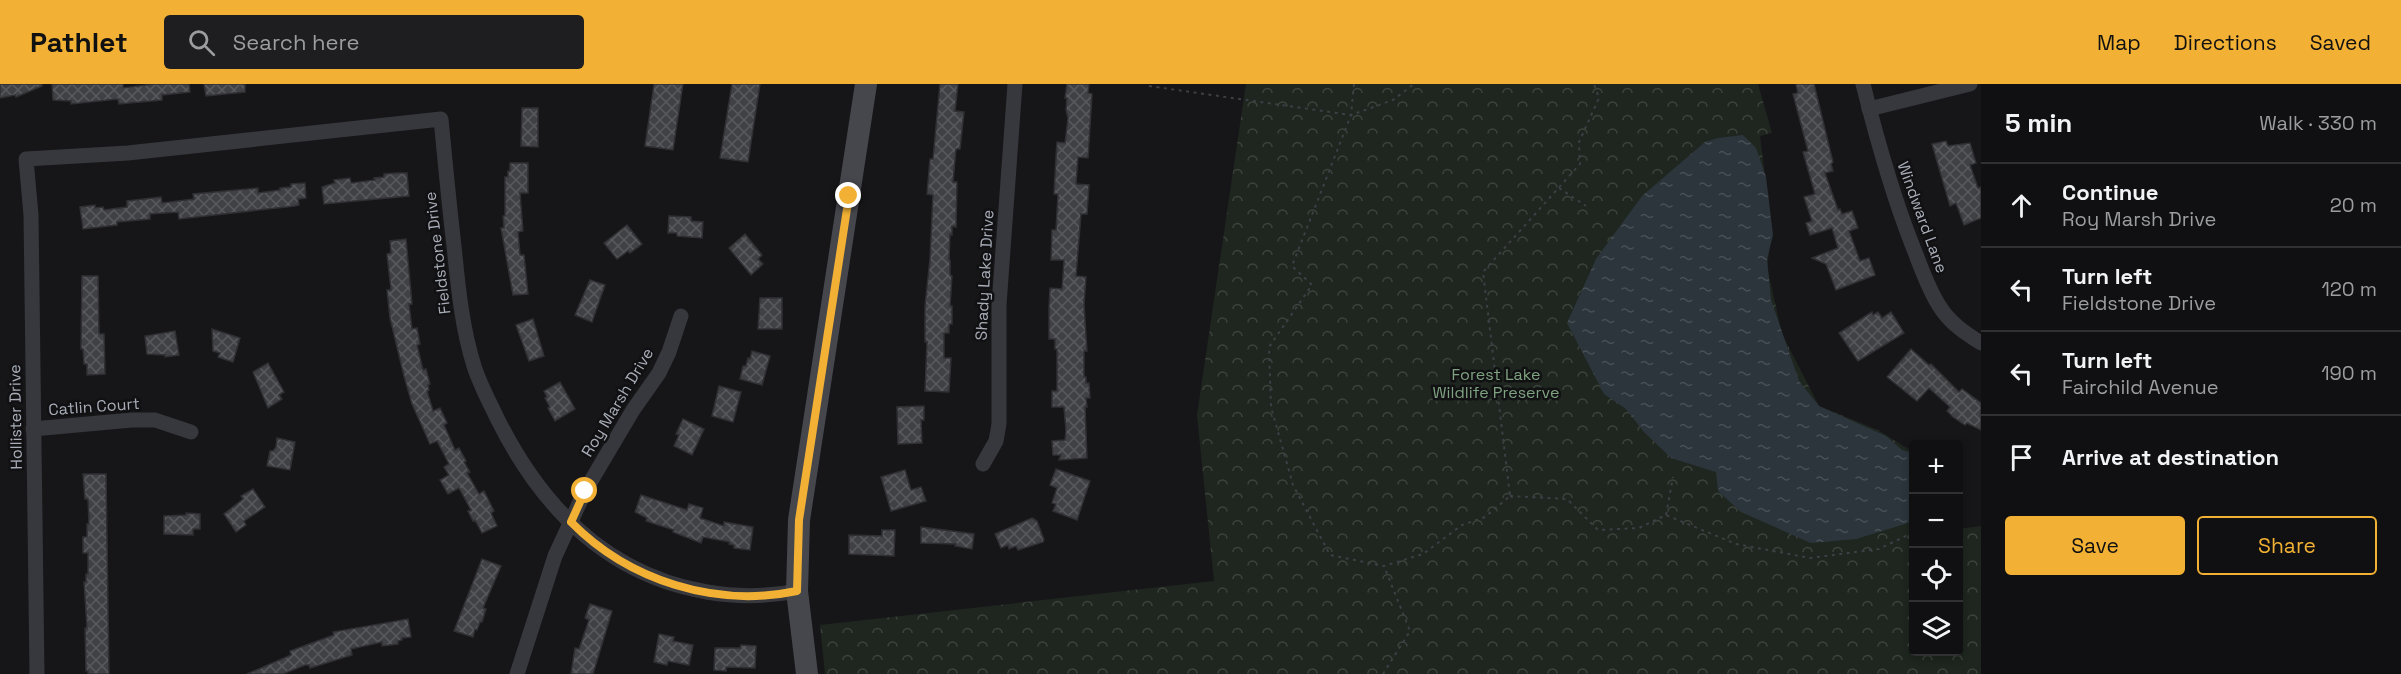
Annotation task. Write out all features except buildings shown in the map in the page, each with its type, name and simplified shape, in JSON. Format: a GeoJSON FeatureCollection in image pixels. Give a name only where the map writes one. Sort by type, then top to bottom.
{"type":"FeatureCollection","features":[{"type":"Feature","properties":{"kind":"main road"},"geometry":{"type":"LineString","coordinates":[[807,674],[797,591],[799,520],[866,84]]}},
{"type":"Feature","properties":{"kind":"street","name":"Shady Lake Drive"},"geometry":{"type":"LineString","coordinates":[[983,464],[996,441],[999,424],[999,305],[1015,84]]}},
{"type":"Feature","properties":{"kind":"street","name":"Windward Lane"},"geometry":{"type":"LineString","coordinates":[[1863,84],[1886,174],[1927,281],[1940,306],[1950,319],[1960,330],[1981,343]]}},
{"type":"Feature","properties":{"kind":"street"},"geometry":{"type":"LineString","coordinates":[[1869,109],[1970,84]]}},
{"type":"Feature","properties":{"kind":"street","name":"Fieldstone Drive"},"geometry":{"type":"LineString","coordinates":[[26,159],[128,153],[441,119],[458,285],[465,331],[474,368],[519,457],[551,503],[590,541],[623,564],[664,582],[690,589],[742,596],[773,596],[797,591]]}},
{"type":"Feature","properties":{"kind":"street","name":"Hollister Drive"},"geometry":{"type":"LineString","coordinates":[[26,159],[31,226],[37,674]]}},
{"type":"Feature","properties":{"kind":"street","name":"Roy Marsh Drive"},"geometry":{"type":"LineString","coordinates":[[517,674],[545,585],[571,522],[606,453],[659,374],[681,316]]}},
{"type":"Feature","properties":{"kind":"street","name":"Catlin Court"},"geometry":{"type":"LineString","coordinates":[[33,429],[155,420],[191,432]]}},
{"type":"Feature","properties":{"kind":"path"},"geometry":{"type":"LineString","coordinates":[[1354,84],[1352,115],[1292,266],[1312,285],[1269,347],[1271,407],[1293,485],[1330,555],[1384,566],[1423,554],[1462,525],[1485,518],[1510,496],[1567,499],[1598,530],[1639,528],[1666,515],[1736,544],[1810,558],[1879,549],[1909,534]]}},
{"type":"Feature","properties":{"kind":"path"},"geometry":{"type":"LineString","coordinates":[[1149,86],[1352,115],[1393,100],[1414,84]]}},
{"type":"Feature","properties":{"kind":"path"},"geometry":{"type":"LineString","coordinates":[[1510,496],[1483,272],[1580,164],[1579,142],[1599,98],[1594,84]]}},
{"type":"Feature","properties":{"kind":"path"},"geometry":{"type":"LineString","coordinates":[[1558,187],[1586,206]]}},
{"type":"Feature","properties":{"kind":"path"},"geometry":{"type":"LineString","coordinates":[[1666,515],[1673,477]]}},
{"type":"Feature","properties":{"kind":"path"},"geometry":{"type":"LineString","coordinates":[[1383,674],[1410,631],[1384,566]]}},
{"type":"Feature","properties":{"kind":"green space","name":"Forest Lake Wildlife Preserve"},"geometry":{"type":"Polygon","coordinates":[[[1246,84],[1758,84],[1772,133],[1760,136],[1772,231],[1767,267],[1782,334],[1819,406],[1878,430],[1909,449],[1909,656],[1963,656],[1963,528],[1981,526],[1981,674],[825,674],[820,625],[1214,581],[1197,415],[1246,84]]]}},
{"type":"Feature","properties":{"kind":"water"},"geometry":{"type":"Polygon","coordinates":[[[1743,135],[1756,148],[1766,177],[1773,235],[1767,259],[1771,300],[1799,381],[1819,406],[1886,436],[1902,450],[1909,452],[1908,523],[1856,539],[1811,543],[1741,512],[1718,491],[1716,472],[1671,458],[1644,432],[1626,409],[1604,394],[1567,323],[1596,259],[1642,196],[1705,142],[1743,135]]]}},
{"type":"Feature","properties":{"kind":"route"},"geometry":{"type":"LineString","coordinates":[[585,491],[571,522],[590,541],[623,564],[641,573],[664,582],[714,593],[773,596],[797,591],[799,520],[849,196]]}}]}
